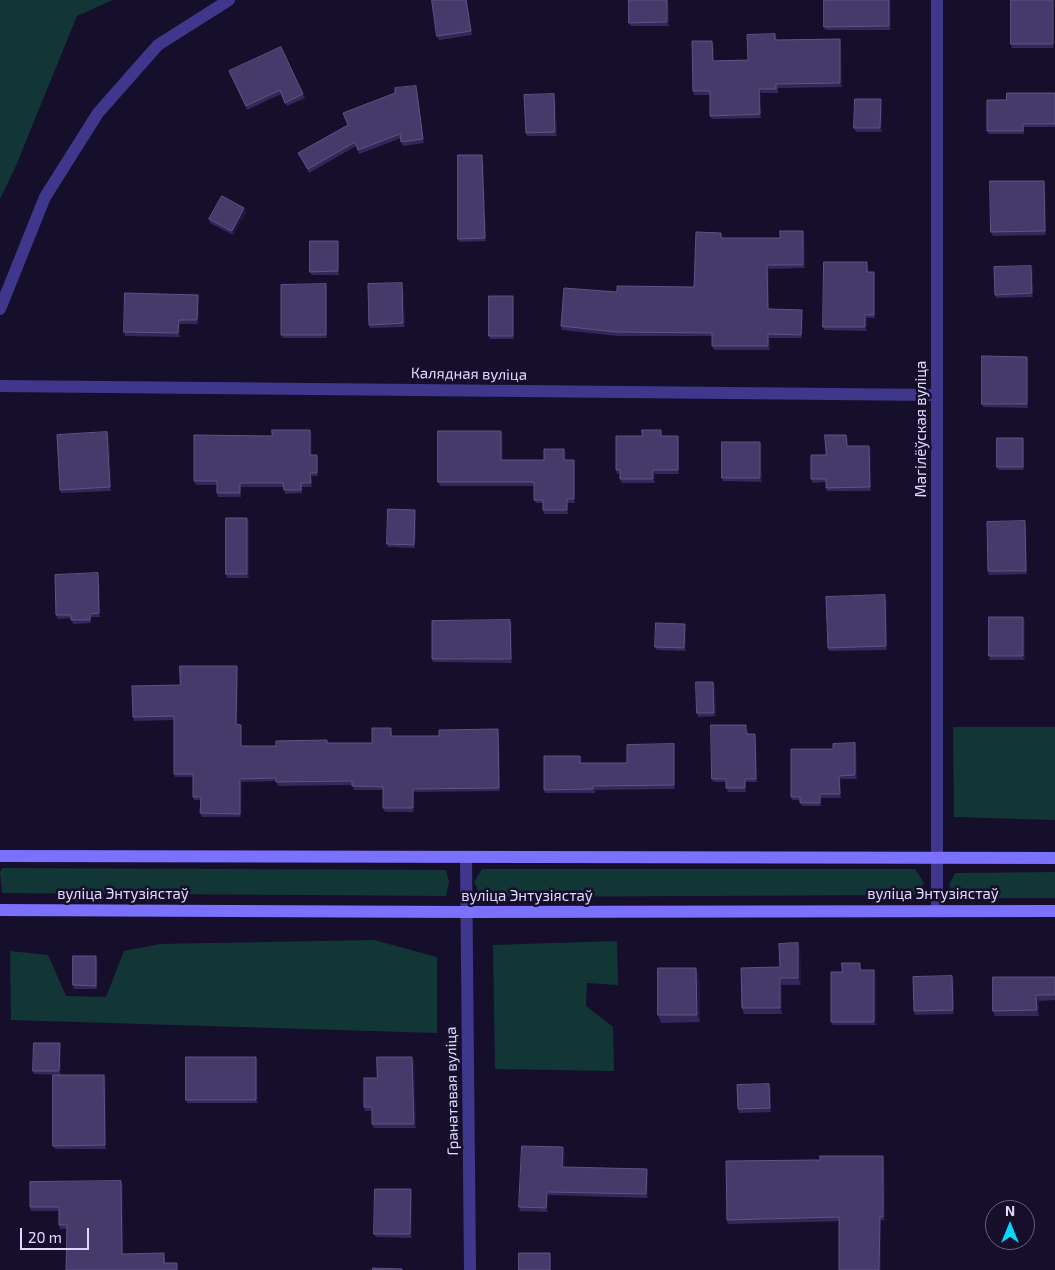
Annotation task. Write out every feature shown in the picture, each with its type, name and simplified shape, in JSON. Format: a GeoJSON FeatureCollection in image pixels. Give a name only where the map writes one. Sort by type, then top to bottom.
{"type":"FeatureCollection","features":[{"type":"Feature","properties":{"kind":"street"},"geometry":{"type":"LineString","coordinates":[[0,309],[45,196],[98,113],[158,45],[229,0]]}},
{"type":"Feature","properties":{"kind":"street","name":"Магілёўская вуліца"},"geometry":{"type":"LineString","coordinates":[[937,0],[937,910]]}},
{"type":"Feature","properties":{"kind":"street","name":"Калядная вуліца"},"geometry":{"type":"LineString","coordinates":[[0,386],[937,395]]}},
{"type":"Feature","properties":{"kind":"street"},"geometry":{"type":"LineString","coordinates":[[0,856],[1055,858]]}},
{"type":"Feature","properties":{"kind":"street","name":"Гранатавая вуліца"},"geometry":{"type":"LineString","coordinates":[[466,857],[465,912],[470,1270]]}},
{"type":"Feature","properties":{"kind":"street","name":"вуліца Энтузіястаў"},"geometry":{"type":"LineString","coordinates":[[0,910],[465,912],[1055,911]]}},
{"type":"Feature","properties":{"kind":"green space"},"geometry":{"type":"Polygon","coordinates":[[[0,0],[113,0],[77,16],[15,168],[0,199],[0,0]]]}},
{"type":"Feature","properties":{"kind":"green space"},"geometry":{"type":"Polygon","coordinates":[[[953,727],[1055,727],[1055,820],[954,817],[953,727]]]}},
{"type":"Feature","properties":{"kind":"green space"},"geometry":{"type":"Polygon","coordinates":[[[2,868],[446,870],[449,882],[446,896],[2,893],[0,872],[2,868]]]}},
{"type":"Feature","properties":{"kind":"green space"},"geometry":{"type":"Polygon","coordinates":[[[482,869],[915,869],[924,883],[915,895],[481,897],[474,882],[482,869]]]}},
{"type":"Feature","properties":{"kind":"green space"},"geometry":{"type":"Polygon","coordinates":[[[1055,872],[1055,898],[955,898],[949,885],[955,873],[1055,872]]]}},
{"type":"Feature","properties":{"kind":"green space"},"geometry":{"type":"Polygon","coordinates":[[[374,940],[437,957],[437,1033],[11,1020],[10,951],[48,955],[66,996],[106,997],[124,951],[160,944],[374,940]]]}},
{"type":"Feature","properties":{"kind":"green space"},"geometry":{"type":"Polygon","coordinates":[[[617,941],[618,985],[587,983],[586,1006],[613,1027],[614,1071],[495,1069],[493,945],[617,941]]]}},
{"type":"Feature","properties":{"kind":"building"},"geometry":{"type":"Polygon","coordinates":[[[432,0],[466,0],[471,31],[437,36],[432,0]]]}},
{"type":"Feature","properties":{"kind":"building"},"geometry":{"type":"Polygon","coordinates":[[[629,0],[667,0],[667,22],[629,23],[629,0]]]}},
{"type":"Feature","properties":{"kind":"building"},"geometry":{"type":"Polygon","coordinates":[[[824,0],[889,0],[889,26],[824,27],[824,0]]]}},
{"type":"Feature","properties":{"kind":"building"},"geometry":{"type":"Polygon","coordinates":[[[1011,0],[1053,0],[1053,44],[1011,44],[1011,0]]]}},
{"type":"Feature","properties":{"kind":"building"},"geometry":{"type":"Polygon","coordinates":[[[775,34],[775,40],[840,39],[840,83],[776,84],[776,89],[759,89],[760,114],[710,116],[710,91],[693,91],[692,41],[712,41],[713,61],[748,60],[747,35],[775,34]]]}},
{"type":"Feature","properties":{"kind":"building"},"geometry":{"type":"Polygon","coordinates":[[[281,47],[303,94],[285,103],[280,90],[246,106],[229,71],[281,47]]]}},
{"type":"Feature","properties":{"kind":"building"},"geometry":{"type":"Polygon","coordinates":[[[416,86],[423,139],[401,142],[400,134],[358,150],[355,142],[308,169],[298,153],[348,125],[343,113],[395,93],[395,88],[416,86]]]}},
{"type":"Feature","properties":{"kind":"building"},"geometry":{"type":"Polygon","coordinates":[[[1007,93],[1055,93],[1055,124],[1023,124],[1023,131],[987,131],[987,100],[1006,100],[1007,93]]]}},
{"type":"Feature","properties":{"kind":"building"},"geometry":{"type":"Polygon","coordinates":[[[554,94],[555,132],[526,133],[524,95],[554,94]]]}},
{"type":"Feature","properties":{"kind":"building"},"geometry":{"type":"Polygon","coordinates":[[[855,99],[881,99],[880,128],[854,128],[855,99]]]}},
{"type":"Feature","properties":{"kind":"building"},"geometry":{"type":"Polygon","coordinates":[[[458,155],[482,155],[485,238],[458,239],[458,155]]]}},
{"type":"Feature","properties":{"kind":"building"},"geometry":{"type":"Polygon","coordinates":[[[990,181],[1044,181],[1045,231],[991,232],[990,181]]]}},
{"type":"Feature","properties":{"kind":"building"},"geometry":{"type":"Polygon","coordinates":[[[222,196],[244,208],[232,231],[209,219],[222,196]]]}},
{"type":"Feature","properties":{"kind":"building"},"geometry":{"type":"Polygon","coordinates":[[[780,231],[803,231],[803,265],[767,265],[768,309],[802,310],[801,335],[768,334],[768,346],[712,346],[712,333],[616,332],[561,326],[564,288],[617,292],[617,286],[694,287],[696,232],[721,233],[721,238],[780,238],[780,231]]]}},
{"type":"Feature","properties":{"kind":"building"},"geometry":{"type":"Polygon","coordinates":[[[310,241],[338,241],[338,271],[310,272],[310,241]]]}},
{"type":"Feature","properties":{"kind":"building"},"geometry":{"type":"Polygon","coordinates":[[[824,262],[867,262],[867,272],[874,272],[874,315],[865,315],[865,327],[823,327],[824,262]]]}},
{"type":"Feature","properties":{"kind":"building"},"geometry":{"type":"Polygon","coordinates":[[[1031,266],[1032,293],[995,295],[994,267],[1031,266]]]}},
{"type":"Feature","properties":{"kind":"building"},"geometry":{"type":"Polygon","coordinates":[[[402,283],[403,323],[369,325],[368,284],[402,283]]]}},
{"type":"Feature","properties":{"kind":"building"},"geometry":{"type":"Polygon","coordinates":[[[326,284],[326,335],[281,335],[281,285],[326,284]]]}},
{"type":"Feature","properties":{"kind":"building"},"geometry":{"type":"Polygon","coordinates":[[[125,293],[198,295],[197,320],[179,320],[178,333],[124,332],[125,293]]]}},
{"type":"Feature","properties":{"kind":"building"},"geometry":{"type":"Polygon","coordinates":[[[489,296],[513,296],[513,336],[489,336],[489,296]]]}},
{"type":"Feature","properties":{"kind":"building"},"geometry":{"type":"Polygon","coordinates":[[[982,356],[1027,357],[1027,404],[982,404],[982,356]]]}},
{"type":"Feature","properties":{"kind":"building"},"geometry":{"type":"Polygon","coordinates":[[[272,430],[310,430],[310,455],[317,455],[317,473],[310,473],[311,483],[301,483],[301,490],[284,490],[283,483],[240,483],[240,493],[217,493],[217,481],[194,481],[194,435],[272,436],[272,430]]]}},
{"type":"Feature","properties":{"kind":"building"},"geometry":{"type":"Polygon","coordinates":[[[642,430],[661,430],[661,436],[678,436],[678,470],[653,470],[653,479],[620,479],[620,470],[616,470],[616,436],[642,436],[642,430]]]}},
{"type":"Feature","properties":{"kind":"building"},"geometry":{"type":"Polygon","coordinates":[[[438,431],[501,431],[501,460],[544,460],[544,449],[564,449],[564,460],[574,460],[574,499],[567,499],[567,510],[543,510],[543,500],[534,500],[534,482],[438,482],[438,431]]]}},
{"type":"Feature","properties":{"kind":"building"},"geometry":{"type":"Polygon","coordinates":[[[107,432],[110,487],[60,490],[57,435],[107,432]]]}},
{"type":"Feature","properties":{"kind":"building"},"geometry":{"type":"Polygon","coordinates":[[[825,435],[846,435],[847,446],[869,446],[870,487],[826,488],[826,479],[811,479],[811,455],[826,455],[825,435]]]}},
{"type":"Feature","properties":{"kind":"building"},"geometry":{"type":"Polygon","coordinates":[[[997,438],[1023,438],[1023,467],[997,467],[997,438]]]}},
{"type":"Feature","properties":{"kind":"building"},"geometry":{"type":"Polygon","coordinates":[[[722,442],[760,442],[760,478],[722,478],[722,442]]]}},
{"type":"Feature","properties":{"kind":"building"},"geometry":{"type":"Polygon","coordinates":[[[388,509],[415,510],[414,545],[387,544],[388,509]]]}},
{"type":"Feature","properties":{"kind":"building"},"geometry":{"type":"Polygon","coordinates":[[[226,518],[247,518],[247,574],[226,574],[226,518]]]}},
{"type":"Feature","properties":{"kind":"building"},"geometry":{"type":"Polygon","coordinates":[[[1025,521],[1026,571],[988,571],[987,522],[1025,521]]]}},
{"type":"Feature","properties":{"kind":"building"},"geometry":{"type":"Polygon","coordinates":[[[98,573],[99,613],[90,614],[90,620],[71,620],[71,615],[56,615],[55,575],[98,573]]]}},
{"type":"Feature","properties":{"kind":"building"},"geometry":{"type":"Polygon","coordinates":[[[885,595],[886,646],[828,648],[826,597],[885,595]]]}},
{"type":"Feature","properties":{"kind":"building"},"geometry":{"type":"Polygon","coordinates":[[[989,617],[1023,617],[1023,656],[989,656],[989,617]]]}},
{"type":"Feature","properties":{"kind":"building"},"geometry":{"type":"Polygon","coordinates":[[[510,620],[511,659],[432,659],[432,621],[510,620]]]}},
{"type":"Feature","properties":{"kind":"building"},"geometry":{"type":"Polygon","coordinates":[[[656,623],[685,624],[684,648],[655,647],[656,623]]]}},
{"type":"Feature","properties":{"kind":"building"},"geometry":{"type":"Polygon","coordinates":[[[180,666],[237,666],[236,724],[241,725],[241,746],[276,746],[276,741],[327,740],[327,743],[372,743],[372,728],[391,728],[391,736],[439,736],[439,730],[498,729],[499,788],[413,789],[413,808],[383,808],[383,787],[352,786],[352,781],[276,782],[276,778],[240,779],[240,814],[200,813],[201,797],[193,797],[193,774],[174,774],[174,716],[133,717],[132,686],[180,685],[180,666]]]}},
{"type":"Feature","properties":{"kind":"building"},"geometry":{"type":"Polygon","coordinates":[[[696,682],[713,682],[714,713],[697,713],[696,682]]]}},
{"type":"Feature","properties":{"kind":"building"},"geometry":{"type":"Polygon","coordinates":[[[711,725],[746,725],[746,734],[755,734],[756,779],[745,779],[745,788],[726,788],[726,779],[712,779],[711,725]]]}},
{"type":"Feature","properties":{"kind":"building"},"geometry":{"type":"Polygon","coordinates":[[[855,743],[855,775],[839,776],[840,794],[820,794],[820,803],[800,803],[800,797],[791,797],[791,749],[833,749],[833,744],[855,743]]]}},
{"type":"Feature","properties":{"kind":"building"},"geometry":{"type":"Polygon","coordinates":[[[674,744],[674,785],[593,786],[593,789],[544,790],[544,756],[580,756],[580,763],[627,763],[627,745],[674,744]]]}},
{"type":"Feature","properties":{"kind":"building"},"geometry":{"type":"Polygon","coordinates":[[[798,943],[798,978],[780,978],[780,1008],[742,1008],[741,968],[780,967],[779,944],[798,943]]]}},
{"type":"Feature","properties":{"kind":"building"},"geometry":{"type":"Polygon","coordinates":[[[73,956],[96,956],[96,986],[73,985],[73,956]]]}},
{"type":"Feature","properties":{"kind":"building"},"geometry":{"type":"Polygon","coordinates":[[[842,963],[860,963],[860,970],[874,970],[874,1022],[831,1022],[831,972],[842,972],[842,963]]]}},
{"type":"Feature","properties":{"kind":"building"},"geometry":{"type":"Polygon","coordinates":[[[658,968],[696,968],[697,1015],[658,1015],[658,968]]]}},
{"type":"Feature","properties":{"kind":"building"},"geometry":{"type":"Polygon","coordinates":[[[952,976],[953,1010],[914,1011],[913,977],[952,976]]]}},
{"type":"Feature","properties":{"kind":"building"},"geometry":{"type":"Polygon","coordinates":[[[993,977],[1055,977],[1055,995],[1036,995],[1037,1010],[993,1011],[993,977]]]}},
{"type":"Feature","properties":{"kind":"building"},"geometry":{"type":"Polygon","coordinates":[[[34,1043],[60,1043],[59,1071],[33,1071],[34,1043]]]}},
{"type":"Feature","properties":{"kind":"building"},"geometry":{"type":"Polygon","coordinates":[[[186,1057],[256,1057],[256,1100],[186,1100],[186,1057]]]}},
{"type":"Feature","properties":{"kind":"building"},"geometry":{"type":"Polygon","coordinates":[[[377,1057],[412,1057],[414,1124],[372,1124],[372,1107],[364,1107],[364,1078],[377,1078],[377,1057]]]}},
{"type":"Feature","properties":{"kind":"building"},"geometry":{"type":"Polygon","coordinates":[[[53,1075],[104,1075],[105,1145],[53,1146],[53,1075]]]}},
{"type":"Feature","properties":{"kind":"building"},"geometry":{"type":"Polygon","coordinates":[[[769,1084],[770,1108],[738,1109],[737,1085],[769,1084]]]}},
{"type":"Feature","properties":{"kind":"building"},"geometry":{"type":"Polygon","coordinates":[[[522,1146],[563,1147],[562,1167],[647,1169],[646,1194],[547,1192],[546,1208],[519,1207],[522,1146]]]}},
{"type":"Feature","properties":{"kind":"building"},"geometry":{"type":"Polygon","coordinates":[[[820,1156],[883,1156],[883,1217],[880,1217],[879,1270],[839,1270],[839,1217],[727,1220],[726,1161],[820,1160],[820,1156]]]}},
{"type":"Feature","properties":{"kind":"building"},"geometry":{"type":"Polygon","coordinates":[[[121,1181],[122,1254],[164,1253],[164,1263],[177,1263],[177,1270],[66,1270],[67,1225],[59,1225],[59,1207],[30,1207],[30,1182],[121,1181]]]}},
{"type":"Feature","properties":{"kind":"building"},"geometry":{"type":"Polygon","coordinates":[[[375,1189],[411,1189],[410,1234],[374,1234],[375,1189]]]}},
{"type":"Feature","properties":{"kind":"building"},"geometry":{"type":"Polygon","coordinates":[[[519,1253],[550,1253],[550,1270],[519,1270],[519,1253]]]}},
{"type":"Feature","properties":{"kind":"building"},"geometry":{"type":"Polygon","coordinates":[[[373,1268],[402,1269],[402,1270],[373,1270],[373,1268]]]}}]}
